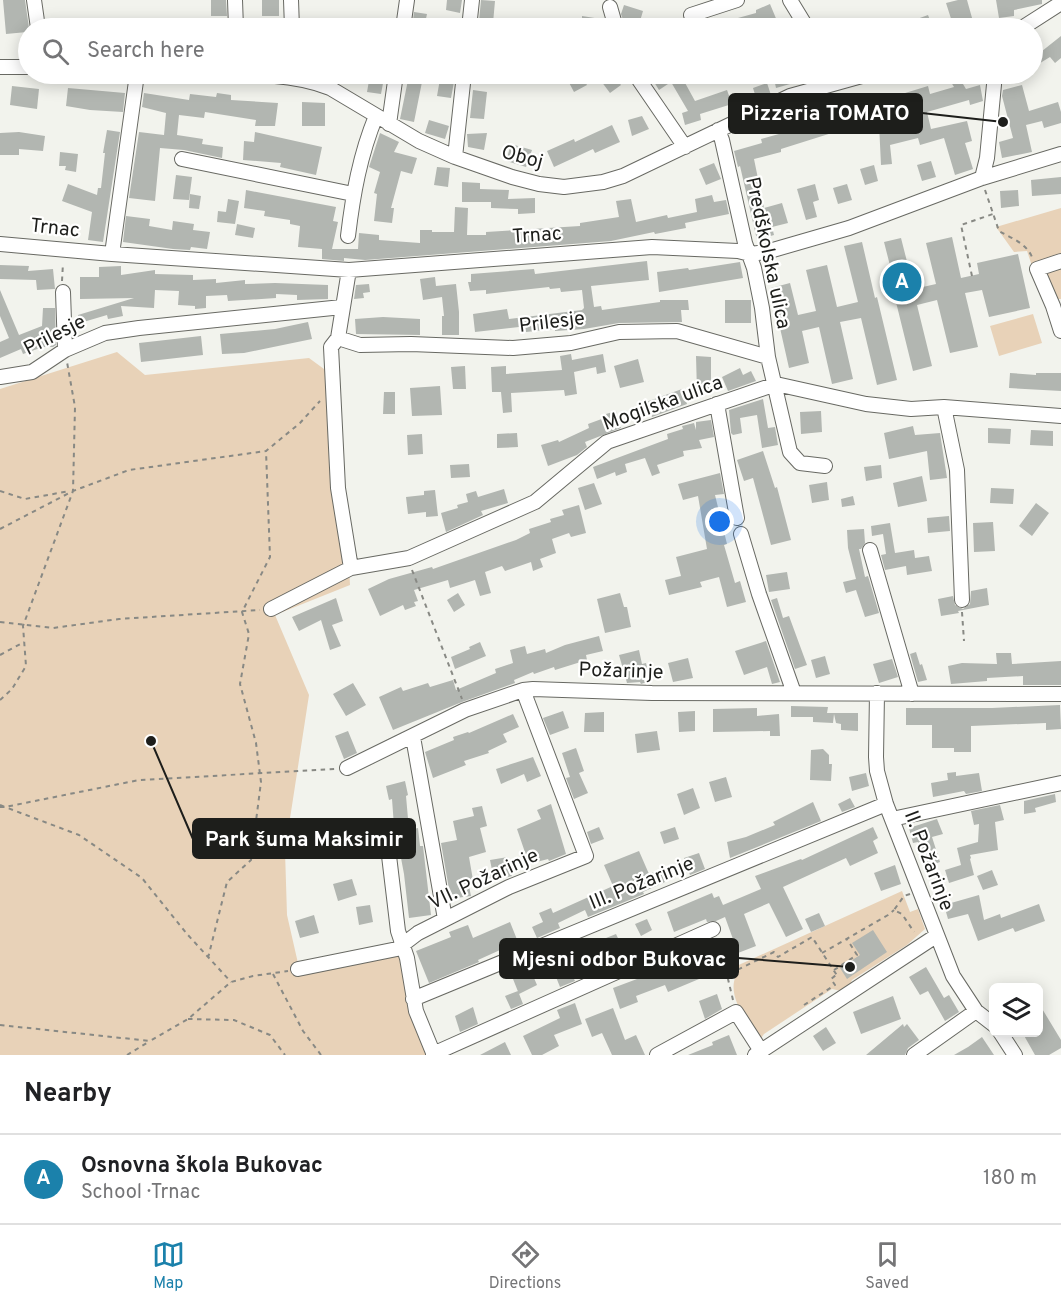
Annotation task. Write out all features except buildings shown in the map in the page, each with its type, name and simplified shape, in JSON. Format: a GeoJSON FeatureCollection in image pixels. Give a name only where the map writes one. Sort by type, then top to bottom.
{"type":"FeatureCollection","features":[{"type":"Feature","properties":{"kind":"street"},"geometry":{"type":"LineString","coordinates":[[34,0],[37,18]]}},
{"type":"Feature","properties":{"kind":"street"},"geometry":{"type":"LineString","coordinates":[[235,0],[236,18]]}},
{"type":"Feature","properties":{"kind":"street"},"geometry":{"type":"LineString","coordinates":[[291,0],[292,18]]}},
{"type":"Feature","properties":{"kind":"street"},"geometry":{"type":"LineString","coordinates":[[404,18],[407,0]]}},
{"type":"Feature","properties":{"kind":"street"},"geometry":{"type":"LineString","coordinates":[[470,18],[472,0]]}},
{"type":"Feature","properties":{"kind":"street"},"geometry":{"type":"LineString","coordinates":[[691,15],[737,0]]}},
{"type":"Feature","properties":{"kind":"street"},"geometry":{"type":"LineString","coordinates":[[790,0],[801,18]]}},
{"type":"Feature","properties":{"kind":"street"},"geometry":{"type":"LineString","coordinates":[[1038,18],[1061,3]]}},
{"type":"Feature","properties":{"kind":"street"},"geometry":{"type":"LineString","coordinates":[[610,7],[613,18]]}},
{"type":"Feature","properties":{"kind":"street"},"geometry":{"type":"LineString","coordinates":[[0,67],[18,67]]}},
{"type":"Feature","properties":{"kind":"street"},"geometry":{"type":"LineString","coordinates":[[112,254],[136,84]]}},
{"type":"Feature","properties":{"kind":"street","name":"Oboj"},"geometry":{"type":"LineString","coordinates":[[318,84],[330,88],[419,141],[455,157],[512,177],[539,184],[564,186],[586,185],[613,179],[646,166],[818,84]]}},
{"type":"Feature","properties":{"kind":"street"},"geometry":{"type":"LineString","coordinates":[[389,124],[395,84]]}},
{"type":"Feature","properties":{"kind":"street"},"geometry":{"type":"LineString","coordinates":[[455,157],[463,84]]}},
{"type":"Feature","properties":{"kind":"street"},"geometry":{"type":"LineString","coordinates":[[642,84],[685,147]]}},
{"type":"Feature","properties":{"kind":"street"},"geometry":{"type":"LineString","coordinates":[[982,178],[987,158],[994,84]]}},
{"type":"Feature","properties":{"kind":"street"},"geometry":{"type":"LineString","coordinates":[[348,236],[353,194],[365,142],[376,116]]}},
{"type":"Feature","properties":{"kind":"street","name":"Predškolska ulica"},"geometry":{"type":"LineString","coordinates":[[718,130],[745,243],[750,254],[762,308],[768,357],[790,452],[800,463],[825,466]]}},
{"type":"Feature","properties":{"kind":"street","name":"Trnac"},"geometry":{"type":"LineString","coordinates":[[0,244],[349,270],[652,247],[738,251],[750,254],[766,252],[849,228],[982,178],[1061,154]]}},
{"type":"Feature","properties":{"kind":"street"},"geometry":{"type":"LineString","coordinates":[[182,159],[353,194]]}},
{"type":"Feature","properties":{"kind":"street"},"geometry":{"type":"LineString","coordinates":[[1061,261],[1037,269],[1061,331]]}},
{"type":"Feature","properties":{"kind":"street"},"geometry":{"type":"LineString","coordinates":[[349,270],[338,338],[331,347],[338,488],[351,568]]}},
{"type":"Feature","properties":{"kind":"street"},"geometry":{"type":"LineString","coordinates":[[63,292],[65,350]]}},
{"type":"Feature","properties":{"kind":"street","name":"Prilesje"},"geometry":{"type":"LineString","coordinates":[[0,377],[32,372],[65,350],[105,333],[342,307]]}},
{"type":"Feature","properties":{"kind":"street","name":"Prilesje"},"geometry":{"type":"LineString","coordinates":[[338,338],[360,345],[411,344],[513,348],[571,343],[619,332],[676,331],[768,357]]}},
{"type":"Feature","properties":{"kind":"street"},"geometry":{"type":"LineString","coordinates":[[776,384],[866,404],[911,409],[944,407],[1061,416]]}},
{"type":"Feature","properties":{"kind":"street","name":"Mogilska ulica"},"geometry":{"type":"LineString","coordinates":[[271,609],[351,568],[409,558],[535,502],[608,442],[776,384]]}},
{"type":"Feature","properties":{"kind":"street"},"geometry":{"type":"LineString","coordinates":[[717,404],[737,518]]}},
{"type":"Feature","properties":{"kind":"street"},"geometry":{"type":"LineString","coordinates":[[944,407],[957,470],[962,600]]}},
{"type":"Feature","properties":{"kind":"street"},"geometry":{"type":"LineString","coordinates":[[741,534],[759,594],[794,693]]}},
{"type":"Feature","properties":{"kind":"street"},"geometry":{"type":"LineString","coordinates":[[870,550],[912,694]]}},
{"type":"Feature","properties":{"kind":"street","name":"Požarinje"},"geometry":{"type":"LineString","coordinates":[[347,768],[465,710],[523,690],[652,693],[1061,694]]}},
{"type":"Feature","properties":{"kind":"street","name":"VII. Požarinje"},"geometry":{"type":"LineString","coordinates":[[298,969],[397,949],[418,933],[509,887],[586,856],[523,690]]}},
{"type":"Feature","properties":{"kind":"street","name":"II. Požarinje"},"geometry":{"type":"LineString","coordinates":[[878,693],[877,771],[886,804],[952,976],[976,1011],[989,1022]]}},
{"type":"Feature","properties":{"kind":"street"},"geometry":{"type":"LineString","coordinates":[[413,737],[445,919]]}},
{"type":"Feature","properties":{"kind":"street"},"geometry":{"type":"LineString","coordinates":[[892,819],[1061,783]]}},
{"type":"Feature","properties":{"kind":"street","name":"III. Požarinje"},"geometry":{"type":"LineString","coordinates":[[413,999],[886,804]]}},
{"type":"Feature","properties":{"kind":"street"},"geometry":{"type":"LineString","coordinates":[[387,839],[392,892],[402,946],[407,958],[413,999],[424,1034],[434,1054],[713,929]]}},
{"type":"Feature","properties":{"kind":"street"},"geometry":{"type":"LineString","coordinates":[[657,1055],[736,1012],[758,1053],[936,936]]}},
{"type":"Feature","properties":{"kind":"street"},"geometry":{"type":"LineString","coordinates":[[914,1055],[976,1011]]}},
{"type":"Feature","properties":{"kind":"street"},"geometry":{"type":"LineString","coordinates":[[1003,1037],[1016,1055]]}},
{"type":"Feature","properties":{"kind":"path"},"geometry":{"type":"LineString","coordinates":[[982,178],[999,231],[1019,242],[1029,251],[1037,269]]}},
{"type":"Feature","properties":{"kind":"path"},"geometry":{"type":"LineString","coordinates":[[972,276],[961,225],[993,214]]}},
{"type":"Feature","properties":{"kind":"path"},"geometry":{"type":"LineString","coordinates":[[63,292],[64,250]]}},
{"type":"Feature","properties":{"kind":"path"},"geometry":{"type":"LineString","coordinates":[[0,700],[12,689],[26,666],[23,626],[73,491],[75,407],[65,350]]}},
{"type":"Feature","properties":{"kind":"path"},"geometry":{"type":"LineString","coordinates":[[0,529],[73,491],[129,470],[266,451],[300,423],[332,388]]}},
{"type":"Feature","properties":{"kind":"path"},"geometry":{"type":"LineString","coordinates":[[208,957],[227,882],[251,860],[261,782],[256,743],[240,684],[249,634],[242,612],[270,557],[266,451]]}},
{"type":"Feature","properties":{"kind":"path"},"geometry":{"type":"LineString","coordinates":[[0,491],[25,499],[73,491]]}},
{"type":"Feature","properties":{"kind":"path"},"geometry":{"type":"LineString","coordinates":[[409,558],[465,710]]}},
{"type":"Feature","properties":{"kind":"path"},"geometry":{"type":"LineString","coordinates":[[962,600],[964,641]]}},
{"type":"Feature","properties":{"kind":"path"},"geometry":{"type":"LineString","coordinates":[[0,622],[53,628],[119,619],[271,609]]}},
{"type":"Feature","properties":{"kind":"path"},"geometry":{"type":"LineString","coordinates":[[0,654],[24,642]]}},
{"type":"Feature","properties":{"kind":"path"},"geometry":{"type":"LineString","coordinates":[[5,807],[140,780],[347,768]]}},
{"type":"Feature","properties":{"kind":"path"},"geometry":{"type":"LineString","coordinates":[[0,806],[80,834],[142,878],[231,982]]}},
{"type":"Feature","properties":{"kind":"path"},"geometry":{"type":"LineString","coordinates":[[822,954],[888,915],[904,896],[914,892]]}},
{"type":"Feature","properties":{"kind":"path"},"geometry":{"type":"LineString","coordinates":[[894,910],[902,914],[914,932]]}},
{"type":"Feature","properties":{"kind":"path"},"geometry":{"type":"LineString","coordinates":[[736,1012],[728,980],[731,974],[774,952],[778,957],[812,937],[838,976],[831,979],[835,985],[804,1005]]}},
{"type":"Feature","properties":{"kind":"path"},"geometry":{"type":"LineString","coordinates":[[834,970],[857,955],[847,939]]}},
{"type":"Feature","properties":{"kind":"path"},"geometry":{"type":"LineString","coordinates":[[127,1055],[188,1020],[231,982],[252,976],[298,969]]}},
{"type":"Feature","properties":{"kind":"path"},"geometry":{"type":"LineString","coordinates":[[273,974],[303,1031],[321,1055]]}},
{"type":"Feature","properties":{"kind":"path"},"geometry":{"type":"LineString","coordinates":[[188,1020],[234,1020],[270,1035],[283,1054]]}},
{"type":"Feature","properties":{"kind":"path"},"geometry":{"type":"LineString","coordinates":[[0,1025],[150,1041]]}},
{"type":"Feature","properties":{"kind":"shaded area"},"geometry":{"type":"Polygon","coordinates":[[[1061,208],[1061,299],[1055,299],[1034,272],[1027,251],[1014,252],[996,227],[1061,208]]]}},
{"type":"Feature","properties":{"kind":"shaded area"},"geometry":{"type":"Polygon","coordinates":[[[1033,314],[1042,343],[999,356],[990,326],[1033,314]]]}},
{"type":"Feature","properties":{"kind":"shaded area"},"geometry":{"type":"Polygon","coordinates":[[[117,352],[145,375],[309,358],[339,380],[350,585],[275,615],[309,695],[285,851],[287,915],[300,972],[401,956],[429,1055],[0,1055],[0,389],[117,352]]]}},
{"type":"Feature","properties":{"kind":"shaded area"},"geometry":{"type":"Polygon","coordinates":[[[902,891],[910,912],[918,909],[925,929],[907,945],[852,980],[850,985],[841,991],[832,989],[764,1034],[759,1041],[736,1001],[734,984],[736,976],[732,968],[902,891]]]}},
{"type":"Feature","properties":{"kind":"place","name":"Pizzeria TOMATO"},"geometry":{"type":"Point","coordinates":[1003,122]}},
{"type":"Feature","properties":{"kind":"place","name":"Osnovna škola Bukovac"},"geometry":{"type":"Point","coordinates":[902,282]}},
{"type":"Feature","properties":{"kind":"place","name":"Park šuma Maksimir"},"geometry":{"type":"Point","coordinates":[151,741]}},
{"type":"Feature","properties":{"kind":"place","name":"Mjesni odbor Bukovac"},"geometry":{"type":"Point","coordinates":[850,967]}}]}
